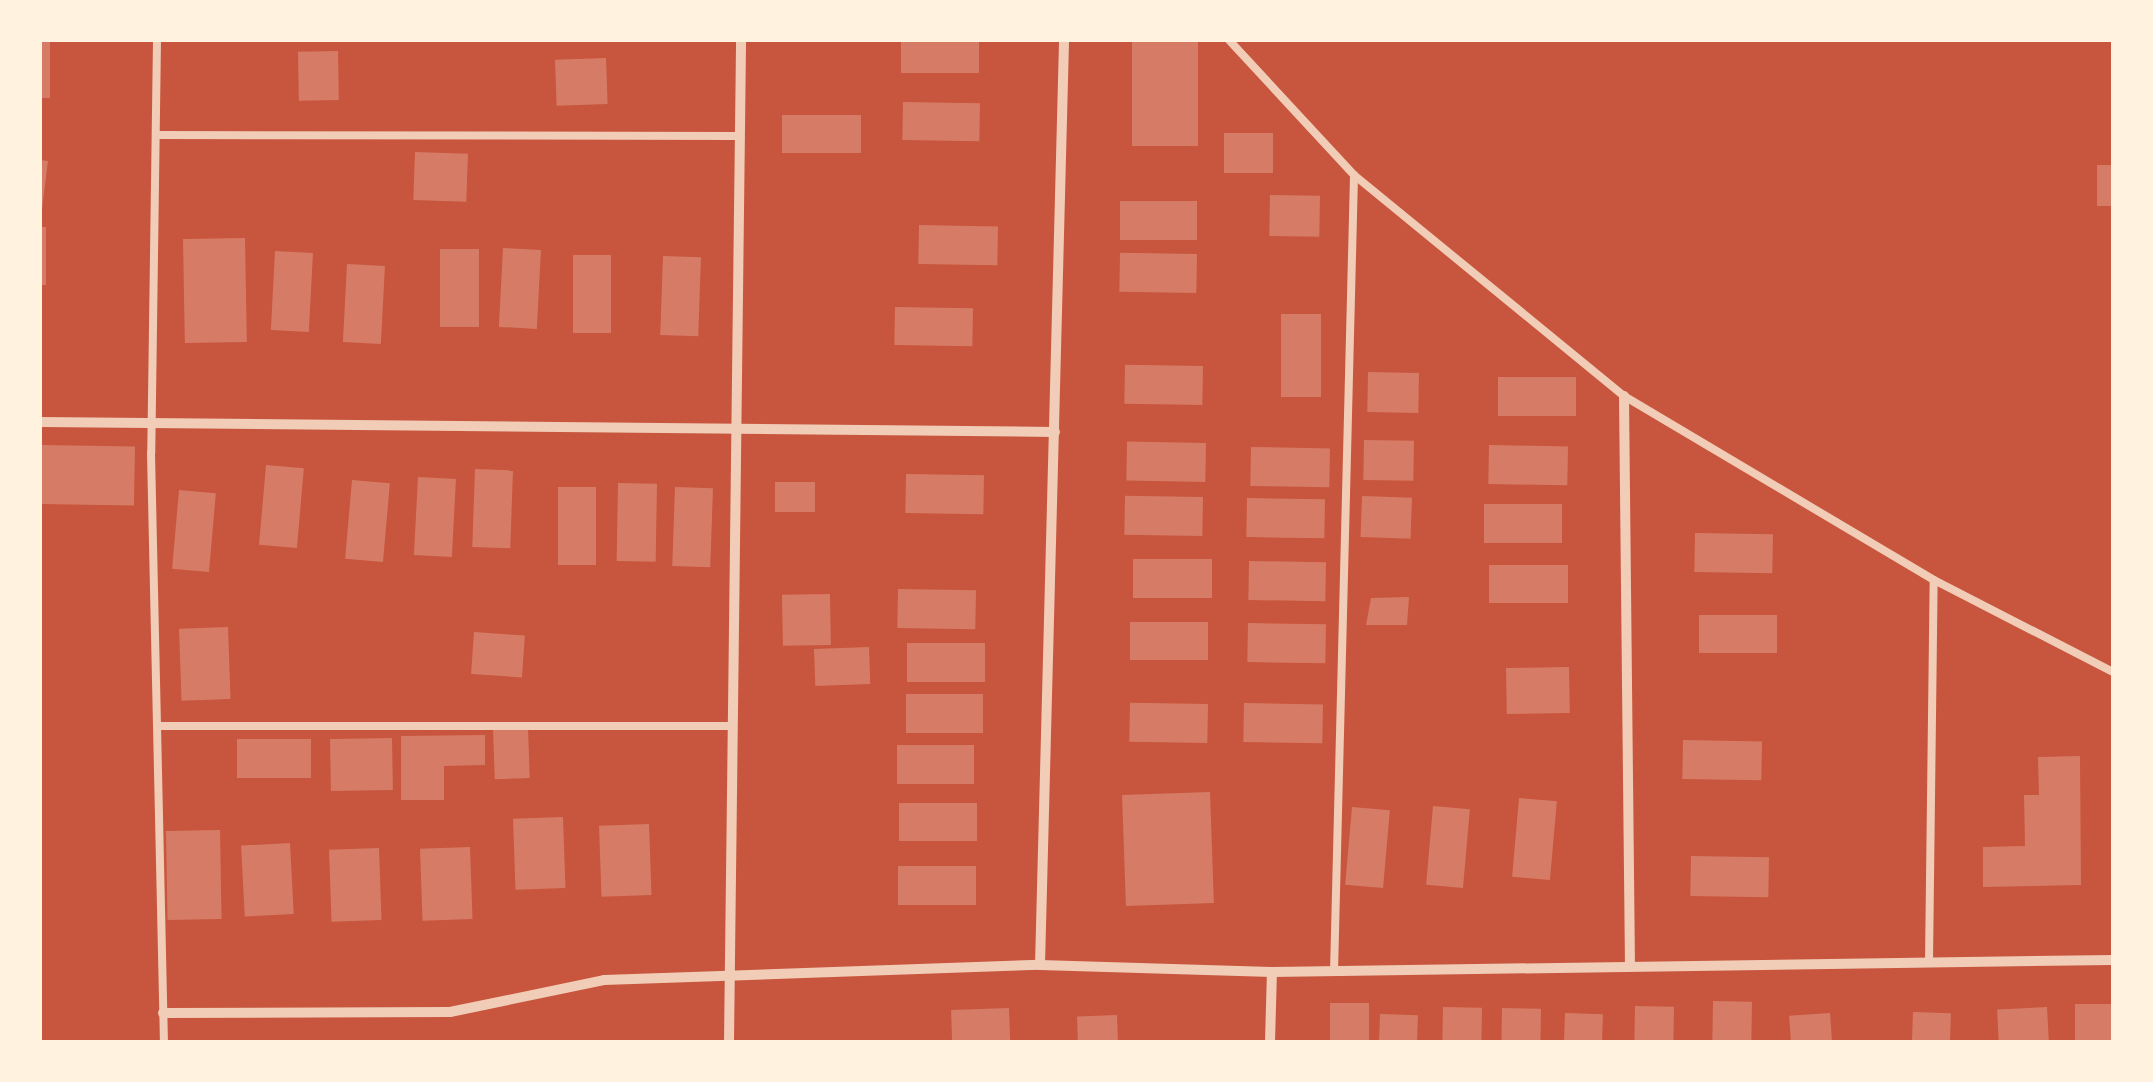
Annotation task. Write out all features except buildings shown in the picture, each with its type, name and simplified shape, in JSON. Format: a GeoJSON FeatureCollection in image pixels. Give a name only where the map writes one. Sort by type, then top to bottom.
{"type":"FeatureCollection","features":[{"type":"Feature","properties":{"kind":"street"},"geometry":{"type":"LineString","coordinates":[[730,1042],[741,40]]}},
{"type":"Feature","properties":{"kind":"street"},"geometry":{"type":"LineString","coordinates":[[1040,966],[1064,40]]}},
{"type":"Feature","properties":{"kind":"street"},"geometry":{"type":"LineString","coordinates":[[1624,396],[1630,965]]}},
{"type":"Feature","properties":{"kind":"street"},"geometry":{"type":"LineString","coordinates":[[40,422],[736,436],[1055,432]]}},
{"type":"Feature","properties":{"kind":"street"},"geometry":{"type":"LineString","coordinates":[[163,1012],[450,1012],[604,980],[1040,966],[1334,972],[2113,960]]}},
{"type":"Feature","properties":{"kind":"street"},"geometry":{"type":"LineString","coordinates":[[1270,1042],[1272,972]]}},
{"type":"Feature","properties":{"kind":"lane"},"geometry":{"type":"LineString","coordinates":[[157,40],[160,135],[151,425],[164,1042]]}},
{"type":"Feature","properties":{"kind":"lane"},"geometry":{"type":"LineString","coordinates":[[1229,40],[1354,175],[1624,396],[1934,580],[2113,672]]}},
{"type":"Feature","properties":{"kind":"lane"},"geometry":{"type":"LineString","coordinates":[[160,135],[739,136]]}},
{"type":"Feature","properties":{"kind":"lane"},"geometry":{"type":"LineString","coordinates":[[1334,972],[1354,175]]}},
{"type":"Feature","properties":{"kind":"lane"},"geometry":{"type":"LineString","coordinates":[[1929,962],[1934,580]]}},
{"type":"Feature","properties":{"kind":"lane"},"geometry":{"type":"LineString","coordinates":[[156,726],[733,726]]}}]}
